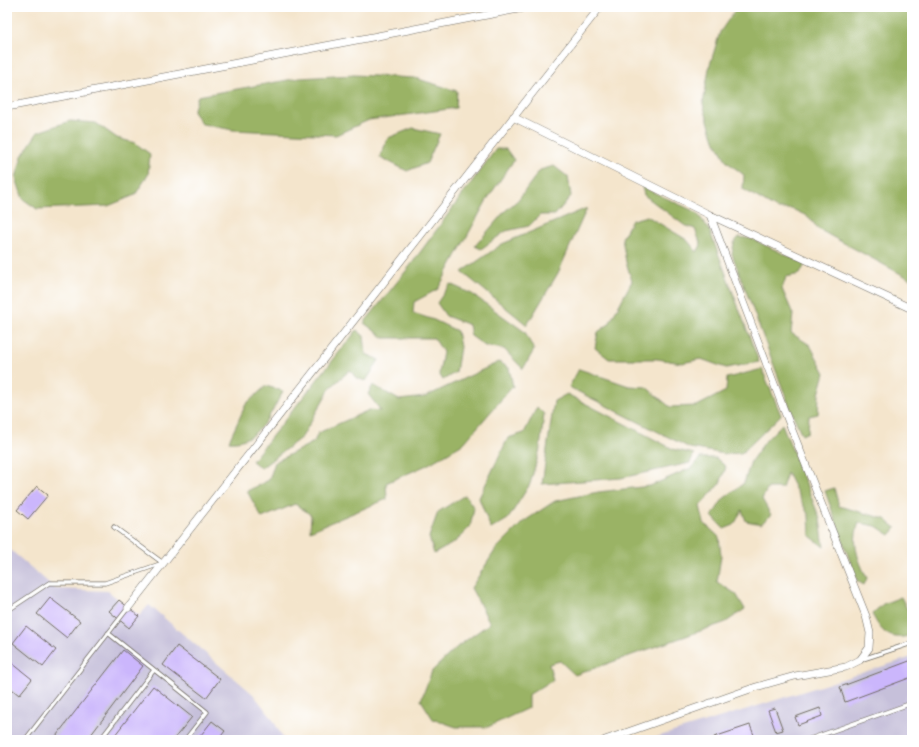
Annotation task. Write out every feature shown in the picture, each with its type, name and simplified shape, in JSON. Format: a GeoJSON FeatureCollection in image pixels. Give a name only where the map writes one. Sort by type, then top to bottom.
{"type":"FeatureCollection","features":[{"type":"Feature","properties":{"kind":"street"},"geometry":{"type":"LineString","coordinates":[[7,107],[529,7]]}},
{"type":"Feature","properties":{"kind":"street"},"geometry":{"type":"LineString","coordinates":[[128,608],[600,7]]}},
{"type":"Feature","properties":{"kind":"street"},"geometry":{"type":"LineString","coordinates":[[513,117],[710,215],[912,309]]}},
{"type":"Feature","properties":{"kind":"street"},"geometry":{"type":"LineString","coordinates":[[605,740],[756,687],[795,676],[846,667],[860,660],[869,648],[870,633],[866,616],[784,410],[710,215]]}},
{"type":"Feature","properties":{"kind":"lane"},"geometry":{"type":"LineString","coordinates":[[114,527],[163,564]]}},
{"type":"Feature","properties":{"kind":"lane"},"geometry":{"type":"LineString","coordinates":[[7,611],[49,583],[104,583],[163,564]]}},
{"type":"Feature","properties":{"kind":"lane"},"geometry":{"type":"LineString","coordinates":[[25,740],[128,608]]}},
{"type":"Feature","properties":{"kind":"lane"},"geometry":{"type":"LineString","coordinates":[[108,633],[207,712],[185,740]]}},
{"type":"Feature","properties":{"kind":"lane"},"geometry":{"type":"LineString","coordinates":[[860,660],[912,643]]}},
{"type":"Feature","properties":{"kind":"lane"},"geometry":{"type":"LineString","coordinates":[[100,740],[154,670]]}},
{"type":"Feature","properties":{"kind":"lane"},"geometry":{"type":"LineString","coordinates":[[807,740],[912,703]]}},
{"type":"Feature","properties":{"kind":"shaded area"},"geometry":{"type":"Polygon","coordinates":[[[7,547],[56,589],[108,591],[139,616],[149,605],[253,694],[272,718],[284,740],[7,740],[7,547]]]}},
{"type":"Feature","properties":{"kind":"shaded area"},"geometry":{"type":"Polygon","coordinates":[[[912,657],[912,740],[647,740],[751,708],[912,657]]]}},
{"type":"Feature","properties":{"kind":"green space"},"geometry":{"type":"Polygon","coordinates":[[[746,7],[912,7],[912,280],[818,229],[809,217],[792,209],[777,209],[743,189],[744,175],[727,162],[713,137],[703,104],[709,68],[720,32],[735,10],[746,7]]]}},
{"type":"Feature","properties":{"kind":"green space"},"geometry":{"type":"Polygon","coordinates":[[[354,75],[415,78],[457,91],[456,108],[369,120],[336,135],[233,130],[202,124],[193,112],[198,96],[299,78],[354,75]]]}},
{"type":"Feature","properties":{"kind":"green space"},"geometry":{"type":"Polygon","coordinates":[[[70,121],[96,123],[117,138],[135,143],[150,154],[148,175],[135,195],[108,206],[37,209],[23,199],[16,178],[22,156],[38,132],[70,121]]]}},
{"type":"Feature","properties":{"kind":"green space"},"geometry":{"type":"Polygon","coordinates":[[[413,128],[440,134],[427,163],[407,171],[380,157],[388,138],[413,128]]]}},
{"type":"Feature","properties":{"kind":"green space"},"geometry":{"type":"Polygon","coordinates":[[[496,149],[506,149],[514,160],[488,198],[438,289],[414,302],[413,313],[434,320],[457,331],[460,347],[456,372],[443,380],[439,374],[443,352],[434,338],[384,338],[364,323],[410,266],[496,149]]]}},
{"type":"Feature","properties":{"kind":"green space"},"geometry":{"type":"Polygon","coordinates":[[[554,166],[568,177],[571,196],[555,215],[540,215],[529,226],[506,231],[481,249],[475,246],[505,211],[518,200],[540,170],[554,166]]]}},
{"type":"Feature","properties":{"kind":"green space"},"geometry":{"type":"Polygon","coordinates":[[[642,187],[696,212],[709,229],[759,362],[726,368],[701,359],[682,363],[657,359],[609,359],[595,348],[598,332],[609,324],[632,281],[626,262],[622,238],[632,220],[647,216],[687,240],[697,252],[701,245],[695,229],[684,225],[644,195],[642,187]]]}},
{"type":"Feature","properties":{"kind":"green space"},"geometry":{"type":"Polygon","coordinates":[[[587,208],[558,273],[527,325],[462,272],[502,244],[587,208]]]}},
{"type":"Feature","properties":{"kind":"green space"},"geometry":{"type":"Polygon","coordinates":[[[739,237],[752,239],[805,264],[800,274],[786,277],[782,289],[793,314],[791,333],[810,345],[825,373],[819,394],[818,414],[809,416],[808,432],[802,435],[790,408],[732,254],[734,243],[739,237]]]}},
{"type":"Feature","properties":{"kind":"green space"},"geometry":{"type":"Polygon","coordinates":[[[450,284],[472,294],[525,332],[534,350],[523,369],[504,349],[485,346],[471,336],[469,325],[446,316],[437,303],[450,284]]]}},
{"type":"Feature","properties":{"kind":"green space"},"geometry":{"type":"Polygon","coordinates":[[[357,330],[364,336],[366,354],[379,360],[366,381],[356,378],[350,370],[330,388],[302,437],[261,468],[252,461],[357,330]]]}},
{"type":"Feature","properties":{"kind":"green space"},"geometry":{"type":"Polygon","coordinates":[[[499,362],[509,368],[513,386],[463,444],[427,465],[386,483],[387,499],[310,531],[311,515],[295,504],[262,518],[247,491],[269,480],[275,462],[314,442],[318,433],[369,410],[381,411],[368,394],[373,385],[399,400],[425,397],[499,362]]]}},
{"type":"Feature","properties":{"kind":"green space"},"geometry":{"type":"Polygon","coordinates":[[[579,369],[629,386],[646,387],[670,407],[697,406],[726,391],[727,378],[762,369],[781,415],[742,453],[725,454],[690,448],[569,387],[579,369]]]}},
{"type":"Feature","properties":{"kind":"green space"},"geometry":{"type":"Polygon","coordinates":[[[266,386],[283,391],[274,409],[256,432],[248,438],[239,441],[229,441],[246,404],[266,386]]]}},
{"type":"Feature","properties":{"kind":"green space"},"geometry":{"type":"Polygon","coordinates":[[[567,394],[673,449],[694,454],[690,463],[621,478],[542,484],[554,401],[567,394]]]}},
{"type":"Feature","properties":{"kind":"green space"},"geometry":{"type":"Polygon","coordinates":[[[537,407],[544,414],[540,449],[530,484],[508,519],[491,529],[479,498],[508,438],[524,433],[537,407]]]}},
{"type":"Feature","properties":{"kind":"green space"},"geometry":{"type":"Polygon","coordinates":[[[782,424],[820,519],[824,547],[810,536],[809,516],[787,473],[782,488],[768,488],[762,499],[771,515],[761,524],[746,521],[742,510],[734,525],[724,529],[712,516],[723,499],[744,483],[751,461],[767,439],[782,424]]]}},
{"type":"Feature","properties":{"kind":"green space"},"geometry":{"type":"Polygon","coordinates":[[[700,458],[716,458],[726,467],[720,483],[700,506],[704,523],[719,537],[721,556],[717,582],[736,594],[745,609],[726,622],[575,675],[560,661],[549,664],[553,680],[528,695],[528,708],[488,727],[456,727],[433,719],[421,700],[432,671],[457,647],[490,623],[471,588],[496,549],[523,522],[555,501],[598,492],[650,486],[691,468],[700,458]]]}},
{"type":"Feature","properties":{"kind":"green space"},"geometry":{"type":"Polygon","coordinates":[[[834,488],[839,506],[885,519],[896,528],[890,535],[876,526],[859,523],[856,544],[858,558],[867,578],[864,585],[857,581],[825,491],[834,488]]]}},
{"type":"Feature","properties":{"kind":"green space"},"geometry":{"type":"Polygon","coordinates":[[[465,495],[474,508],[470,527],[455,542],[434,554],[429,537],[438,512],[465,495]]]}},
{"type":"Feature","properties":{"kind":"green space"},"geometry":{"type":"Polygon","coordinates":[[[901,597],[907,609],[912,606],[912,635],[898,637],[887,634],[879,626],[872,614],[883,604],[901,597]]]}},
{"type":"Feature","properties":{"kind":"building"},"geometry":{"type":"Polygon","coordinates":[[[37,486],[48,495],[28,519],[17,510],[37,486]]]}},
{"type":"Feature","properties":{"kind":"building"},"geometry":{"type":"Polygon","coordinates":[[[50,598],[80,621],[67,638],[37,614],[50,598]]]}},
{"type":"Feature","properties":{"kind":"building"},"geometry":{"type":"Polygon","coordinates":[[[119,600],[139,616],[129,628],[109,611],[119,600]]]}},
{"type":"Feature","properties":{"kind":"building"},"geometry":{"type":"Polygon","coordinates":[[[26,626],[56,650],[43,667],[13,643],[26,626]]]}},
{"type":"Feature","properties":{"kind":"building"},"geometry":{"type":"Polygon","coordinates":[[[177,646],[220,679],[206,698],[163,665],[177,646]]]}},
{"type":"Feature","properties":{"kind":"building"},"geometry":{"type":"Polygon","coordinates":[[[123,650],[143,666],[87,740],[53,740],[123,650]]]}},
{"type":"Feature","properties":{"kind":"building"},"geometry":{"type":"Polygon","coordinates":[[[7,659],[32,679],[19,695],[7,685],[7,659]]]}},
{"type":"Feature","properties":{"kind":"building"},"geometry":{"type":"Polygon","coordinates":[[[912,660],[912,677],[845,702],[840,687],[912,660]]]}},
{"type":"Feature","properties":{"kind":"building"},"geometry":{"type":"Polygon","coordinates":[[[153,686],[192,717],[173,740],[111,740],[153,686]]]}},
{"type":"Feature","properties":{"kind":"building"},"geometry":{"type":"Polygon","coordinates":[[[775,708],[783,730],[776,732],[768,710],[775,708]]]}},
{"type":"Feature","properties":{"kind":"building"},"geometry":{"type":"Polygon","coordinates":[[[820,708],[822,716],[798,725],[795,717],[820,708]]]}},
{"type":"Feature","properties":{"kind":"building"},"geometry":{"type":"Polygon","coordinates":[[[212,721],[225,731],[218,740],[197,740],[212,721]]]}},
{"type":"Feature","properties":{"kind":"building"},"geometry":{"type":"Polygon","coordinates":[[[750,725],[756,740],[715,740],[714,737],[750,725]]]}}]}
